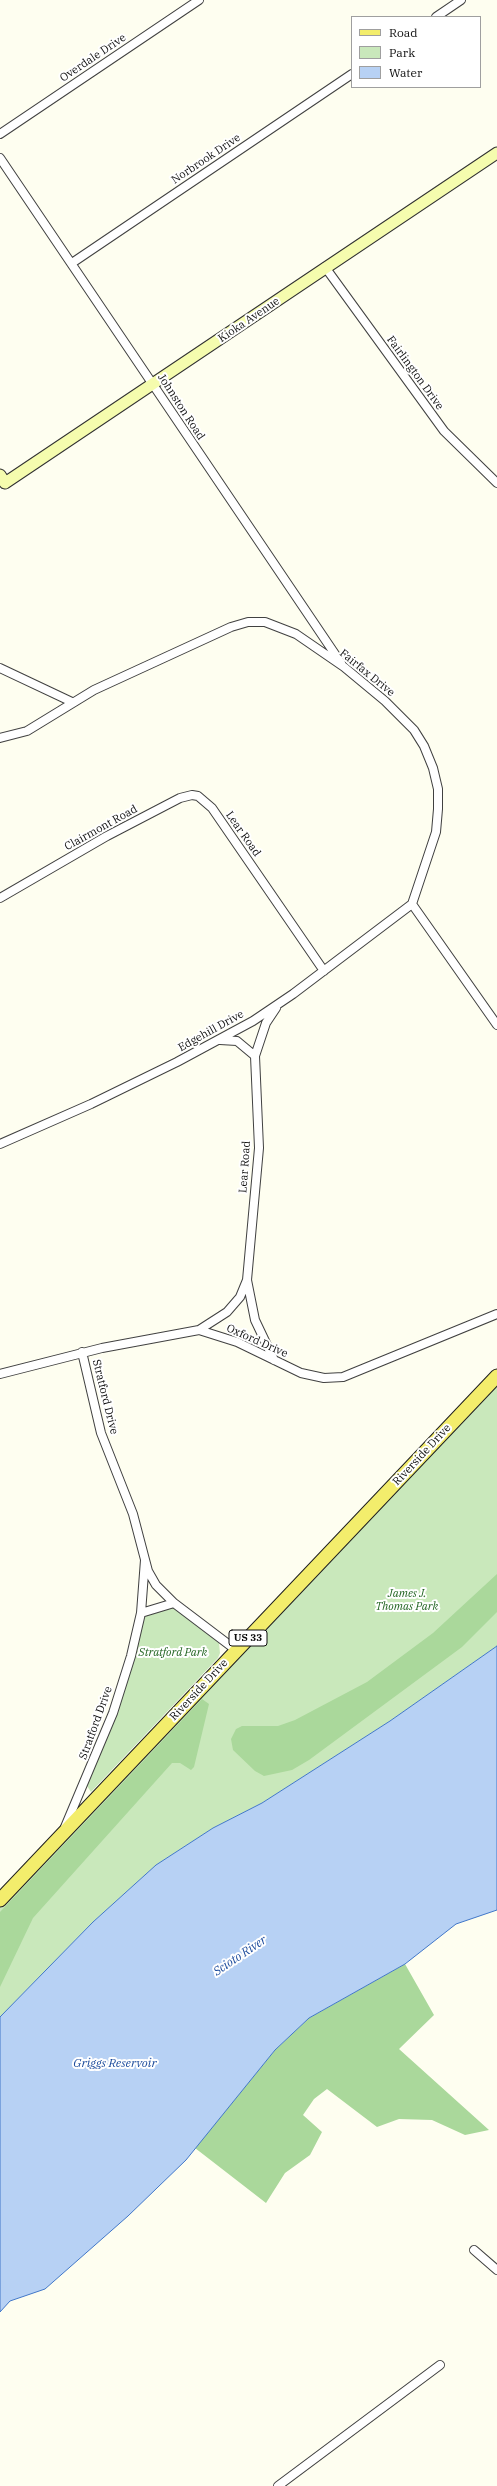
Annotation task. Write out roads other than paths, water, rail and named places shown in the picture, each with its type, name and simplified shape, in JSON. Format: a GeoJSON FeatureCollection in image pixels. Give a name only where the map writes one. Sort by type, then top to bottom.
{"type":"FeatureCollection","features":[{"type":"Feature","properties":{"kind":"main road","name":"Riverside Drive"},"geometry":{"type":"LineString","coordinates":[[0,1900],[497,1376]]}},
{"type":"Feature","properties":{"kind":"street","name":"Overdale Drive"},"geometry":{"type":"LineString","coordinates":[[0,134],[199,0]]}},
{"type":"Feature","properties":{"kind":"street"},"geometry":{"type":"LineString","coordinates":[[437,16],[461,0]]}},
{"type":"Feature","properties":{"kind":"street","name":"Norbrook Drive"},"geometry":{"type":"LineString","coordinates":[[72,263],[351,75]]}},
{"type":"Feature","properties":{"kind":"street","name":"Kioka Avenue"},"geometry":{"type":"LineString","coordinates":[[2,481],[154,385],[325,267],[497,153]]}},
{"type":"Feature","properties":{"kind":"street","name":"Johnston Road"},"geometry":{"type":"LineString","coordinates":[[0,158],[344,667]]}},
{"type":"Feature","properties":{"kind":"street","name":"Fairlington Drive"},"geometry":{"type":"LineString","coordinates":[[325,267],[444,432],[497,483]]}},
{"type":"Feature","properties":{"kind":"street","name":"Fairfax Drive"},"geometry":{"type":"LineString","coordinates":[[0,738],[27,731],[72,702],[231,627],[248,622],[265,622],[290,630],[344,667],[385,701],[414,730],[433,768],[438,789],[436,832],[412,904]]}},
{"type":"Feature","properties":{"kind":"street"},"geometry":{"type":"LineString","coordinates":[[0,668],[72,702]]}},
{"type":"Feature","properties":{"kind":"street","name":"Clairmont Road"},"geometry":{"type":"LineString","coordinates":[[0,898],[107,836],[180,798],[192,795],[198,796],[204,799],[212,808]]}},
{"type":"Feature","properties":{"kind":"street","name":"Lear Road"},"geometry":{"type":"LineString","coordinates":[[212,808],[324,971]]}},
{"type":"Feature","properties":{"kind":"street"},"geometry":{"type":"LineString","coordinates":[[412,904],[497,1025]]}},
{"type":"Feature","properties":{"kind":"street","name":"Edgehill Drive"},"geometry":{"type":"LineString","coordinates":[[0,1144],[91,1104],[218,1040],[279,1004],[412,904]]}},
{"type":"Feature","properties":{"kind":"street","name":"Lear Road"},"geometry":{"type":"LineString","coordinates":[[275,1360],[255,1320],[247,1280],[259,1148],[255,1056],[266,1022],[279,1004]]}},
{"type":"Feature","properties":{"kind":"street"},"geometry":{"type":"LineString","coordinates":[[218,1040],[237,1041],[255,1056]]}},
{"type":"Feature","properties":{"kind":"street","name":"Lear Road"},"geometry":{"type":"LineString","coordinates":[[200,1330],[227,1312],[240,1297],[247,1280]]}},
{"type":"Feature","properties":{"kind":"street","name":"Oxford Drive"},"geometry":{"type":"LineString","coordinates":[[0,1374],[82,1352],[200,1330],[237,1342],[301,1372],[324,1378],[343,1377],[497,1314]]}},
{"type":"Feature","properties":{"kind":"street","name":"Stratford Drive"},"geometry":{"type":"LineString","coordinates":[[82,1352],[101,1433],[133,1514],[145,1560],[156,1585],[174,1604],[236,1650]]}},
{"type":"Feature","properties":{"kind":"street","name":"Stratford Drive"},"geometry":{"type":"LineString","coordinates":[[61,1837],[113,1712],[131,1656],[141,1613],[145,1560]]}},
{"type":"Feature","properties":{"kind":"street"},"geometry":{"type":"LineString","coordinates":[[141,1613],[165,1604],[174,1604]]}},
{"type":"Feature","properties":{"kind":"street"},"geometry":{"type":"LineString","coordinates":[[474,2250],[497,2270]]}},
{"type":"Feature","properties":{"kind":"street"},"geometry":{"type":"LineString","coordinates":[[278,2486],[440,2365]]}},
{"type":"Feature","properties":{"kind":"water","name":"Griggs Reservoir"},"geometry":{"type":"Polygon","coordinates":[[[497,1646],[497,1910],[456,1924],[405,1964],[309,2018],[275,2050],[186,2160],[128,2216],[45,2289],[10,2301],[0,2312],[0,2017],[93,1922],[156,1865],[213,1828],[262,1803],[390,1721],[497,1646]]]}},
{"type":"Feature","properties":{"kind":"park label","name":"James J. Thomas Park"},"geometry":{"type":"Point","coordinates":[407,1600]}},
{"type":"Feature","properties":{"kind":"park label","name":"Stratford Park"},"geometry":{"type":"Point","coordinates":[173,1653]}},
{"type":"Feature","properties":{"kind":"water label","name":"Scioto River"},"geometry":{"type":"Point","coordinates":[240,1956]}}]}
